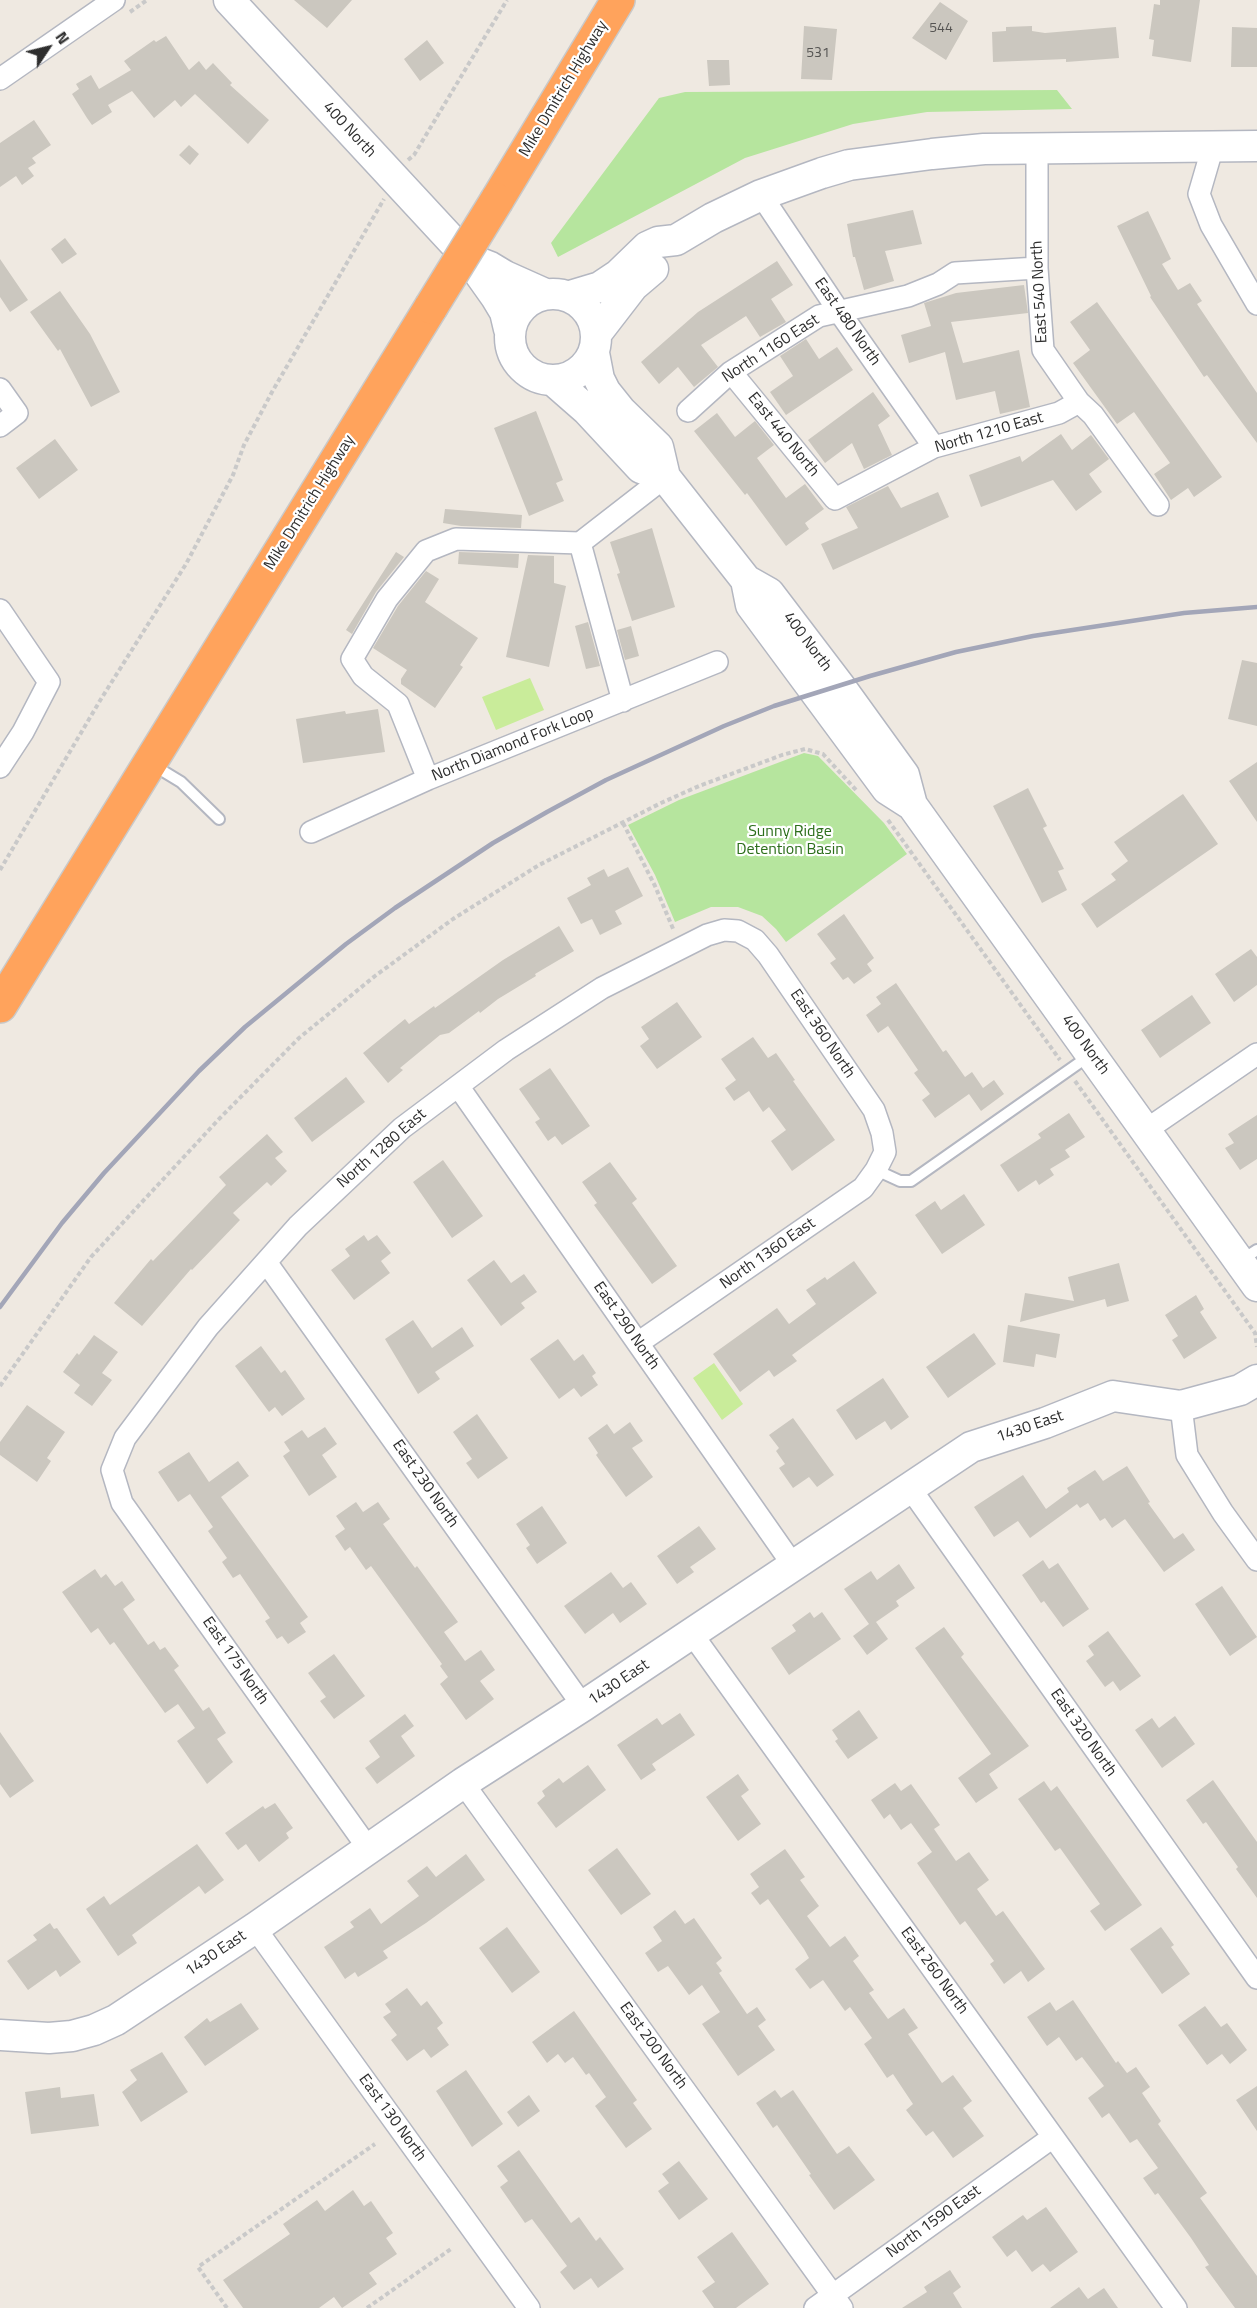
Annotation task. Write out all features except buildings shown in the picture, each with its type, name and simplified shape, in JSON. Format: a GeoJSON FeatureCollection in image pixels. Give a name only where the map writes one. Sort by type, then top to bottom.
{"type":"FeatureCollection","features":[{"type":"Feature","properties":{"kind":"highway","name":"Mike Dmitrich Highway"},"geometry":{"type":"LineString","coordinates":[[0,1006],[618,0]]}},
{"type":"Feature","properties":{"kind":"main road","name":"400 North"},"geometry":{"type":"LineString","coordinates":[[229,0],[469,260],[505,312],[509,328]]}},
{"type":"Feature","properties":{"kind":"main road"},"geometry":{"type":"LineString","coordinates":[[676,240],[674,250],[668,258],[633,286],[595,344],[585,365],[576,373],[566,379],[555,381],[534,376],[525,370],[514,356],[509,340],[509,328],[516,313],[531,298],[593,290],[611,280],[648,248],[667,239],[676,240],[713,218],[761,195],[849,165],[932,153],[984,149],[1257,146]]}},
{"type":"Feature","properties":{"kind":"main road"},"geometry":{"type":"LineString","coordinates":[[469,260],[556,295],[588,311],[599,379],[605,391],[621,411],[658,447],[665,477]]}},
{"type":"Feature","properties":{"kind":"main road"},"geometry":{"type":"LineString","coordinates":[[555,381],[587,410],[641,468],[665,477]]}},
{"type":"Feature","properties":{"kind":"main road","name":"400 North"},"geometry":{"type":"LineString","coordinates":[[665,477],[746,580],[751,605],[887,789],[912,806],[1080,1063],[1146,1130],[1248,1256],[1257,1286]]}},
{"type":"Feature","properties":{"kind":"main road","name":"1430 East"},"geometry":{"type":"LineString","coordinates":[[0,2035],[49,2038],[72,2036],[94,2030],[116,2020],[255,1928],[463,1783],[584,1706],[971,1447],[1045,1423],[1113,1396],[1181,1406],[1240,1390],[1257,1380]]}},
{"type":"Feature","properties":{"kind":"street"},"geometry":{"type":"LineString","coordinates":[[0,79],[114,0]]}},
{"type":"Feature","properties":{"kind":"street"},"geometry":{"type":"LineString","coordinates":[[1213,146],[1199,194],[1211,225],[1257,304]]}},
{"type":"Feature","properties":{"kind":"street","name":"East 540 North"},"geometry":{"type":"LineString","coordinates":[[1037,148],[1037,268],[1043,350],[1158,505]]}},
{"type":"Feature","properties":{"kind":"street","name":"East 480 North"},"geometry":{"type":"LineString","coordinates":[[761,195],[934,447]]}},
{"type":"Feature","properties":{"kind":"street","name":"North 1160 East"},"geometry":{"type":"LineString","coordinates":[[688,411],[730,372],[819,316],[908,296],[938,284],[955,273],[1037,268]]}},
{"type":"Feature","properties":{"kind":"street","name":"East 440 North"},"geometry":{"type":"LineString","coordinates":[[730,372],[834,499]]}},
{"type":"Feature","properties":{"kind":"street"},"geometry":{"type":"LineString","coordinates":[[0,389],[8,419]]}},
{"type":"Feature","properties":{"kind":"street","name":"North 1210 East"},"geometry":{"type":"LineString","coordinates":[[834,499],[934,447],[1059,413],[1080,402]]}},
{"type":"Feature","properties":{"kind":"street"},"geometry":{"type":"LineString","coordinates":[[428,779],[399,704],[363,676],[352,659],[387,599],[426,551],[456,539],[580,543],[665,477]]}},
{"type":"Feature","properties":{"kind":"street"},"geometry":{"type":"LineString","coordinates":[[580,543],[623,701]]}},
{"type":"Feature","properties":{"kind":"street"},"geometry":{"type":"LineString","coordinates":[[0,610],[49,682],[23,732],[0,767]]}},
{"type":"Feature","properties":{"kind":"street","name":"North Diamond Fork Loop"},"geometry":{"type":"LineString","coordinates":[[311,832],[428,779],[717,662]]}},
{"type":"Feature","properties":{"kind":"street","name":"North 1280 East"},"geometry":{"type":"LineString","coordinates":[[112,1470],[125,1438],[208,1327],[298,1226],[402,1128],[506,1050],[602,988],[707,935],[724,930],[738,931]]}},
{"type":"Feature","properties":{"kind":"street","name":"East 360 North"},"geometry":{"type":"LineString","coordinates":[[738,931],[755,940],[768,955],[874,1110],[882,1133],[880,1161]]}},
{"type":"Feature","properties":{"kind":"street"},"geometry":{"type":"LineString","coordinates":[[1146,1130],[1257,1054]]}},
{"type":"Feature","properties":{"kind":"street","name":"East 290 North"},"geometry":{"type":"LineString","coordinates":[[458,1086],[793,1565]]}},
{"type":"Feature","properties":{"kind":"street","name":"North 1360 East"},"geometry":{"type":"LineString","coordinates":[[638,1343],[863,1188],[880,1161]]}},
{"type":"Feature","properties":{"kind":"street","name":"East 230 North"},"geometry":{"type":"LineString","coordinates":[[266,1262],[584,1706]]}},
{"type":"Feature","properties":{"kind":"street"},"geometry":{"type":"LineString","coordinates":[[1181,1406],[1187,1455],[1223,1513],[1257,1560]]}},
{"type":"Feature","properties":{"kind":"street","name":"East 175 North"},"geometry":{"type":"LineString","coordinates":[[112,1470],[122,1503],[368,1848]]}},
{"type":"Feature","properties":{"kind":"street","name":"East 320 North"},"geometry":{"type":"LineString","coordinates":[[909,1488],[1257,1978]]}},
{"type":"Feature","properties":{"kind":"street","name":"East 260 North"},"geometry":{"type":"LineString","coordinates":[[692,1634],[1176,2308]]}},
{"type":"Feature","properties":{"kind":"street","name":"East 200 North"},"geometry":{"type":"LineString","coordinates":[[463,1783],[838,2301]]}},
{"type":"Feature","properties":{"kind":"street","name":"East 130 North"},"geometry":{"type":"LineString","coordinates":[[255,1928],[529,2308]]}},
{"type":"Feature","properties":{"kind":"street","name":"North 1590 East"},"geometry":{"type":"LineString","coordinates":[[815,2308],[838,2301],[1053,2136]]}},
{"type":"Feature","properties":{"kind":"lane"},"geometry":{"type":"LineString","coordinates":[[150,763],[181,782],[219,819]]}},
{"type":"Feature","properties":{"kind":"lane"},"geometry":{"type":"LineString","coordinates":[[880,1161],[900,1182],[911,1181],[1080,1063]]}},
{"type":"Feature","properties":{"kind":"path"},"geometry":{"type":"LineString","coordinates":[[405,163],[414,155],[507,0]]}},
{"type":"Feature","properties":{"kind":"path"},"geometry":{"type":"LineString","coordinates":[[0,870],[100,699],[186,564],[233,475],[244,445],[272,392],[376,209],[388,193]]}},
{"type":"Feature","properties":{"kind":"path"},"geometry":{"type":"LineString","coordinates":[[0,1386],[92,1257],[211,1127],[299,1038],[375,976],[491,894],[539,865],[699,786],[805,749],[823,754],[846,781],[861,794]]}},
{"type":"Feature","properties":{"kind":"path"},"geometry":{"type":"LineString","coordinates":[[882,814],[894,826],[1080,1063],[1255,1333],[1257,1347]]}},
{"type":"Feature","properties":{"kind":"path"},"geometry":{"type":"LineString","coordinates":[[622,824],[655,886],[675,933]]}},
{"type":"Feature","properties":{"kind":"path"},"geometry":{"type":"LineString","coordinates":[[226,2308],[198,2267],[375,2144]]}},
{"type":"Feature","properties":{"kind":"path"},"geometry":{"type":"LineString","coordinates":[[367,2308],[451,2249]]}},
{"type":"Feature","properties":{"kind":"green space"},"geometry":{"type":"Polygon","coordinates":[[[1057,90],[1072,109],[927,112],[853,124],[745,158],[558,257],[551,243],[659,98],[685,92],[1057,90]]]}},
{"type":"Feature","properties":{"kind":"green space"},"geometry":{"type":"Polygon","coordinates":[[[530,678],[544,710],[496,730],[482,697],[530,678]]]}},
{"type":"Feature","properties":{"kind":"green space","name":"Sunny Ridge Detention Basin"},"geometry":{"type":"Polygon","coordinates":[[[804,753],[818,756],[884,823],[907,854],[786,942],[762,916],[738,907],[711,907],[675,922],[655,875],[628,825],[679,800],[804,753]]]}},
{"type":"Feature","properties":{"kind":"green space"},"geometry":{"type":"Polygon","coordinates":[[[714,1363],[743,1404],[722,1420],[693,1378],[714,1363]]]}},
{"type":"Feature","properties":{"kind":"railway"},"geometry":{"type":"LineString","coordinates":[[0,1307],[62,1223],[104,1173],[199,1071],[245,1027],[346,944],[395,908],[493,843],[547,812],[606,780],[724,726],[774,706],[870,676],[956,652],[1033,636],[1184,613],[1257,607]]}}]}
